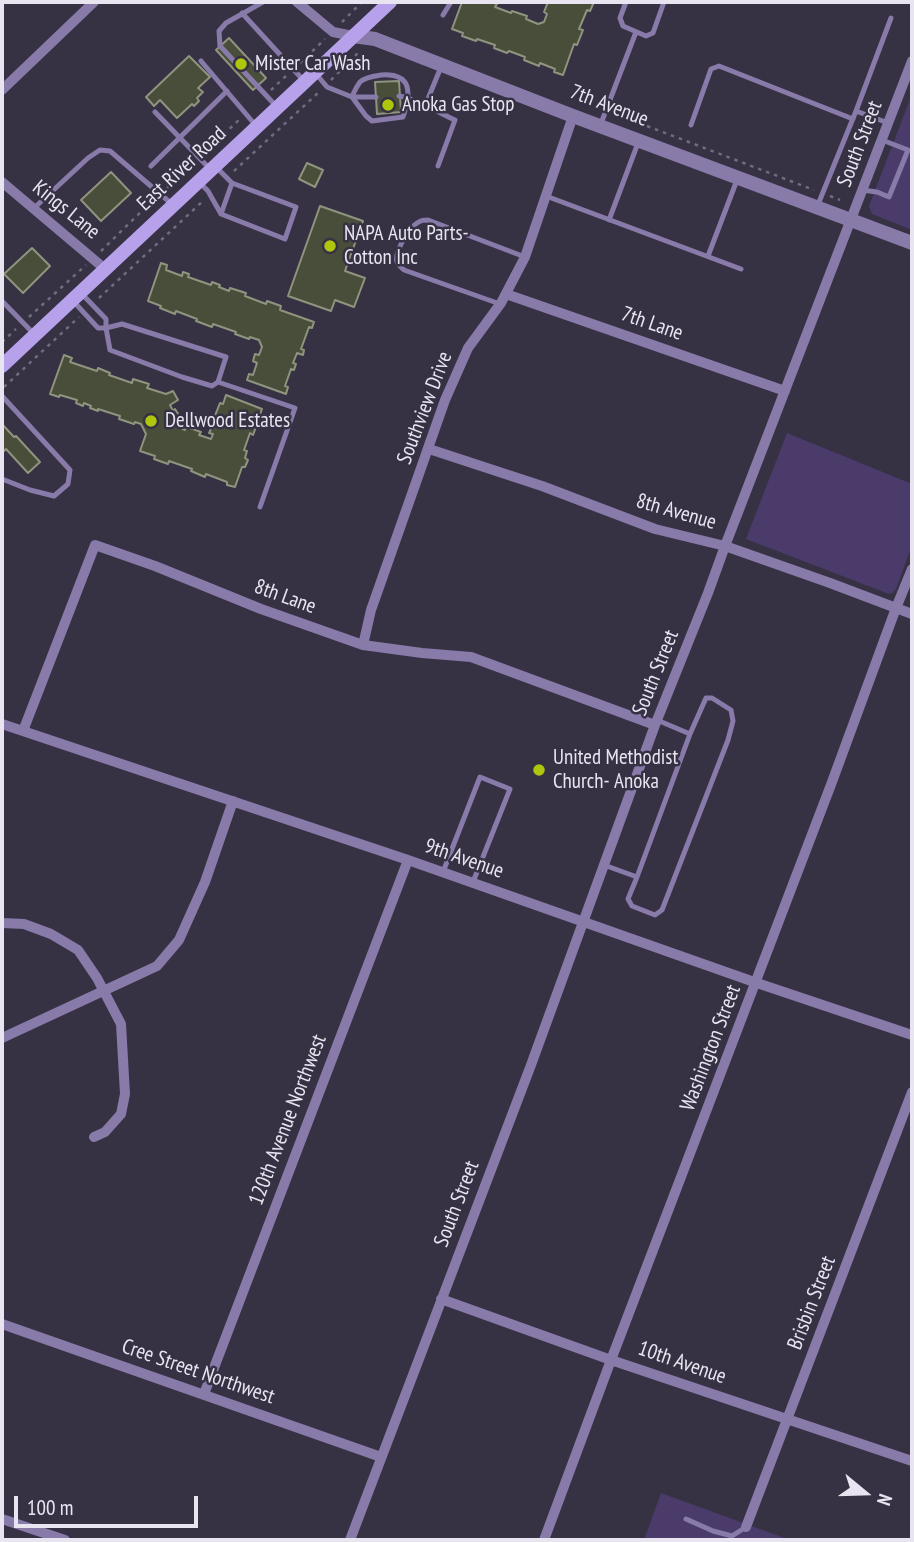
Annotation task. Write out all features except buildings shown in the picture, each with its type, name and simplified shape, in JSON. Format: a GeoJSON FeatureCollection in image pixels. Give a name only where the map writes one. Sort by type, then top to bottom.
{"type":"FeatureCollection","features":[{"type":"Feature","properties":{"kind":"main road","name":"East River Road"},"geometry":{"type":"LineString","coordinates":[[2,366],[390,2]]}},
{"type":"Feature","properties":{"kind":"street"},"geometry":{"type":"LineString","coordinates":[[2,90],[94,2]]}},
{"type":"Feature","properties":{"kind":"street","name":"7th Avenue"},"geometry":{"type":"LineString","coordinates":[[297,2],[333,32],[375,38],[738,177],[819,200],[850,219],[912,243]]}},
{"type":"Feature","properties":{"kind":"street","name":"South Street"},"geometry":{"type":"LineString","coordinates":[[350,1540],[531,1065],[656,723],[912,61]]}},
{"type":"Feature","properties":{"kind":"street","name":"Southview Drive"},"geometry":{"type":"LineString","coordinates":[[363,645],[371,610],[445,400],[468,348],[503,299],[525,257],[573,116]]}},
{"type":"Feature","properties":{"kind":"street","name":"Kings Lane"},"geometry":{"type":"LineString","coordinates":[[2,182],[105,269]]}},
{"type":"Feature","properties":{"kind":"street","name":"7th Lane"},"geometry":{"type":"LineString","coordinates":[[503,299],[785,391]]}},
{"type":"Feature","properties":{"kind":"street","name":"8th Avenue"},"geometry":{"type":"LineString","coordinates":[[429,449],[542,486],[656,529],[725,545],[912,614]]}},
{"type":"Feature","properties":{"kind":"street","name":"8th Lane"},"geometry":{"type":"LineString","coordinates":[[23,731],[95,545],[363,645],[471,657],[656,723]]}},
{"type":"Feature","properties":{"kind":"street","name":"Washington Street"},"geometry":{"type":"LineString","coordinates":[[544,1540],[912,569]]}},
{"type":"Feature","properties":{"kind":"street","name":"9th Avenue"},"geometry":{"type":"LineString","coordinates":[[2,724],[233,800],[912,1035]]}},
{"type":"Feature","properties":{"kind":"street"},"geometry":{"type":"LineString","coordinates":[[2,1038],[157,966],[179,940],[205,882],[233,800]]}},
{"type":"Feature","properties":{"kind":"street","name":"120th Avenue Northwest"},"geometry":{"type":"LineString","coordinates":[[204,1394],[408,860]]}},
{"type":"Feature","properties":{"kind":"street"},"geometry":{"type":"LineString","coordinates":[[2,923],[24,924],[51,934],[78,950],[104,990],[121,1024],[125,1094],[121,1114],[106,1132],[94,1138]]}},
{"type":"Feature","properties":{"kind":"street","name":"Brisbin Street"},"geometry":{"type":"LineString","coordinates":[[746,1527],[912,1092]]}},
{"type":"Feature","properties":{"kind":"street","name":"10th Avenue"},"geometry":{"type":"LineString","coordinates":[[441,1299],[611,1360],[912,1461]]}},
{"type":"Feature","properties":{"kind":"street","name":"Cree Street Northwest"},"geometry":{"type":"LineString","coordinates":[[2,1324],[381,1457]]}},
{"type":"Feature","properties":{"kind":"street"},"geometry":{"type":"LineString","coordinates":[[2,1519],[65,1540]]}},
{"type":"Feature","properties":{"kind":"lane"},"geometry":{"type":"LineString","coordinates":[[264,2],[226,23],[219,31],[220,46],[277,108]]}},
{"type":"Feature","properties":{"kind":"lane"},"geometry":{"type":"LineString","coordinates":[[443,15],[451,2]]}},
{"type":"Feature","properties":{"kind":"lane"},"geometry":{"type":"LineString","coordinates":[[626,2],[620,18],[623,26],[646,36],[653,33],[664,2]]}},
{"type":"Feature","properties":{"kind":"lane"},"geometry":{"type":"LineString","coordinates":[[242,13],[310,77],[352,97],[376,97]]}},
{"type":"Feature","properties":{"kind":"lane"},"geometry":{"type":"LineString","coordinates":[[819,200],[891,18]]}},
{"type":"Feature","properties":{"kind":"lane"},"geometry":{"type":"LineString","coordinates":[[600,126],[636,32]]}},
{"type":"Feature","properties":{"kind":"lane"},"geometry":{"type":"LineString","coordinates":[[201,61],[257,127]]}},
{"type":"Feature","properties":{"kind":"lane"},"geometry":{"type":"LineString","coordinates":[[425,106],[442,65]]}},
{"type":"Feature","properties":{"kind":"lane"},"geometry":{"type":"LineString","coordinates":[[691,125],[711,69],[719,66],[853,119]]}},
{"type":"Feature","properties":{"kind":"lane"},"geometry":{"type":"LineString","coordinates":[[381,75],[395,75],[402,79],[409,97],[403,117],[372,121],[352,97],[359,83],[366,77],[381,75]]}},
{"type":"Feature","properties":{"kind":"lane"},"geometry":{"type":"LineString","coordinates":[[151,166],[227,91]]}},
{"type":"Feature","properties":{"kind":"lane"},"geometry":{"type":"LineString","coordinates":[[400,96],[409,97],[455,120],[438,166]]}},
{"type":"Feature","properties":{"kind":"lane"},"geometry":{"type":"LineString","coordinates":[[856,111],[888,122]]}},
{"type":"Feature","properties":{"kind":"lane"},"geometry":{"type":"LineString","coordinates":[[155,113],[232,183],[296,206],[285,239],[222,214],[199,181]]}},
{"type":"Feature","properties":{"kind":"lane"},"geometry":{"type":"LineString","coordinates":[[609,220],[639,140]]}},
{"type":"Feature","properties":{"kind":"lane"},"geometry":{"type":"LineString","coordinates":[[862,190],[889,197],[908,150],[882,140]]}},
{"type":"Feature","properties":{"kind":"lane"},"geometry":{"type":"LineString","coordinates":[[32,209],[100,150],[110,151],[173,205]]}},
{"type":"Feature","properties":{"kind":"lane"},"geometry":{"type":"LineString","coordinates":[[708,256],[738,177]]}},
{"type":"Feature","properties":{"kind":"lane"},"geometry":{"type":"LineString","coordinates":[[222,214],[232,183]]}},
{"type":"Feature","properties":{"kind":"lane"},"geometry":{"type":"LineString","coordinates":[[546,196],[741,269]]}},
{"type":"Feature","properties":{"kind":"lane"},"geometry":{"type":"LineString","coordinates":[[503,299],[404,271],[398,265],[397,251],[417,223],[428,220],[525,257]]}},
{"type":"Feature","properties":{"kind":"lane"},"geometry":{"type":"LineString","coordinates":[[76,296],[84,312],[98,328],[106,328],[122,324],[226,357],[218,382],[212,386],[110,350],[106,328],[106,319],[92,304],[76,296]]}},
{"type":"Feature","properties":{"kind":"lane"},"geometry":{"type":"LineString","coordinates":[[2,301],[35,335]]}},
{"type":"Feature","properties":{"kind":"lane"},"geometry":{"type":"LineString","coordinates":[[218,382],[295,408],[260,507]]}},
{"type":"Feature","properties":{"kind":"lane"},"geometry":{"type":"LineString","coordinates":[[2,396],[70,470],[68,484],[54,496],[2,480]]}},
{"type":"Feature","properties":{"kind":"lane"},"geometry":{"type":"LineString","coordinates":[[706,698],[712,698],[731,710],[733,721],[728,740],[662,910],[655,915],[632,906],[628,899],[690,734],[706,698]]}},
{"type":"Feature","properties":{"kind":"lane"},"geometry":{"type":"LineString","coordinates":[[656,723],[690,734]]}},
{"type":"Feature","properties":{"kind":"lane"},"geometry":{"type":"LineString","coordinates":[[443,872],[480,777],[510,789],[472,882]]}},
{"type":"Feature","properties":{"kind":"lane"},"geometry":{"type":"LineString","coordinates":[[604,865],[636,877]]}},
{"type":"Feature","properties":{"kind":"lane"},"geometry":{"type":"LineString","coordinates":[[686,1519],[732,1536],[746,1527]]}},
{"type":"Feature","properties":{"kind":"path"},"geometry":{"type":"LineString","coordinates":[[339,25],[362,2]]}},
{"type":"Feature","properties":{"kind":"path"},"geometry":{"type":"LineString","coordinates":[[227,178],[360,51]]}},
{"type":"Feature","properties":{"kind":"path"},"geometry":{"type":"LineString","coordinates":[[647,126],[819,200],[840,200]]}},
{"type":"Feature","properties":{"kind":"path"},"geometry":{"type":"LineString","coordinates":[[92,304],[210,194]]}},
{"type":"Feature","properties":{"kind":"path"},"geometry":{"type":"LineString","coordinates":[[2,389],[84,312]]}},
{"type":"Feature","properties":{"kind":"shaded area"},"geometry":{"type":"Polygon","coordinates":[[[912,94],[912,230],[872,214],[869,206],[912,94]]]}},
{"type":"Feature","properties":{"kind":"shaded area"},"geometry":{"type":"Polygon","coordinates":[[[787,433],[912,484],[912,545],[896,589],[892,593],[746,539],[787,433]]]}},
{"type":"Feature","properties":{"kind":"shaded area"},"geometry":{"type":"Polygon","coordinates":[[[661,1493],[790,1540],[644,1540],[661,1493]]]}},
{"type":"Feature","properties":{"kind":"place","name":"Mister Car Wash"},"geometry":{"type":"Point","coordinates":[241,64]}},
{"type":"Feature","properties":{"kind":"place","name":"Anoka Gas Stop"},"geometry":{"type":"Point","coordinates":[388,105]}},
{"type":"Feature","properties":{"kind":"place","name":"NAPA Auto Parts- Cotton Inc"},"geometry":{"type":"Point","coordinates":[330,246]}},
{"type":"Feature","properties":{"kind":"place","name":"Dellwood Estates"},"geometry":{"type":"Point","coordinates":[151,421]}},
{"type":"Feature","properties":{"kind":"place","name":"United Methodist Church- Anoka"},"geometry":{"type":"Point","coordinates":[539,770]}}]}
